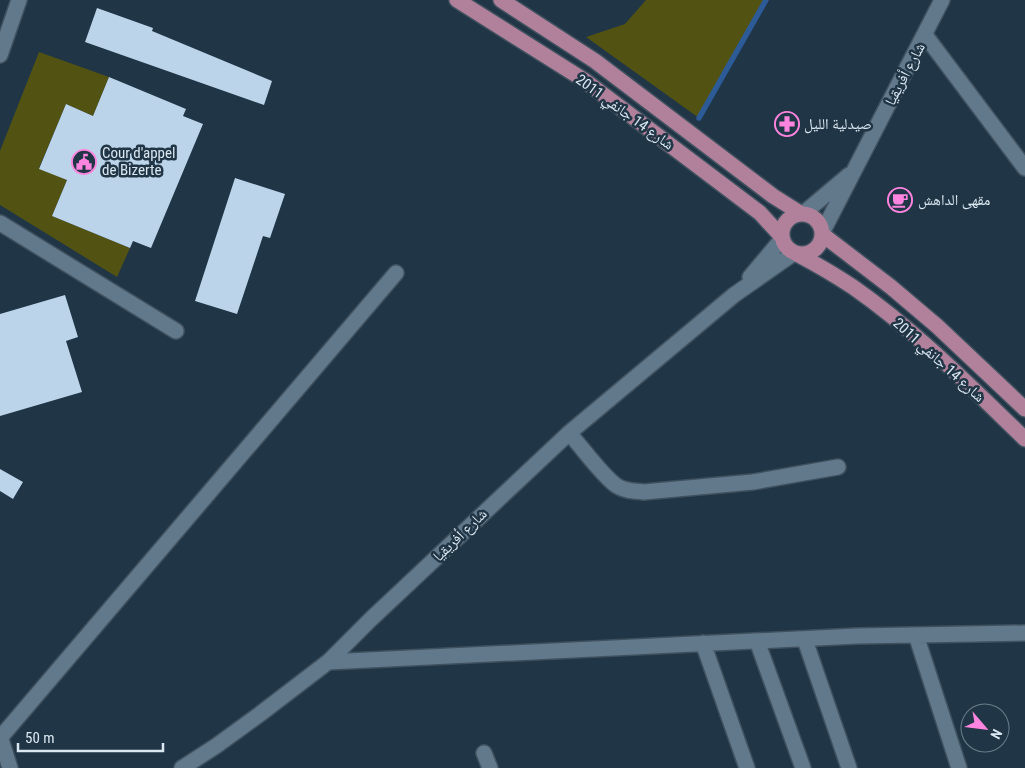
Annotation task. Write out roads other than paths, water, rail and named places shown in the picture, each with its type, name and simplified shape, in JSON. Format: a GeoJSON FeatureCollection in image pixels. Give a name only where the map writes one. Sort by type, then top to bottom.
{"type":"FeatureCollection","features":[{"type":"Feature","properties":{"kind":"main road","name":"شارع 14 جانفي 2011"},"geometry":{"type":"LineString","coordinates":[[457,0],[584,80],[760,213],[782,238],[785,245],[852,286],[890,316],[942,360],[1025,439]]}},
{"type":"Feature","properties":{"kind":"main road","name":"شارع 14 جانفي 2011"},"geometry":{"type":"LineString","coordinates":[[501,0],[595,61],[773,196],[802,213],[817,219],[823,233],[937,326],[1025,408]]}},
{"type":"Feature","properties":{"kind":"main road"},"geometry":{"type":"LineString","coordinates":[[782,238],[786,222],[792,216],[802,213]]}},
{"type":"Feature","properties":{"kind":"main road"},"geometry":{"type":"LineString","coordinates":[[796,253],[804,254],[817,248],[823,233]]}},
{"type":"Feature","properties":{"kind":"street"},"geometry":{"type":"LineString","coordinates":[[0,55],[19,0]]}},
{"type":"Feature","properties":{"kind":"street","name":"شارع أفريقيا"},"geometry":{"type":"LineString","coordinates":[[823,233],[942,0]]}},
{"type":"Feature","properties":{"kind":"street"},"geometry":{"type":"LineString","coordinates":[[925,35],[1025,168]]}},
{"type":"Feature","properties":{"kind":"street","name":"شارع أفريقيا"},"geometry":{"type":"LineString","coordinates":[[802,213],[852,173]]}},
{"type":"Feature","properties":{"kind":"street"},"geometry":{"type":"LineString","coordinates":[[0,223],[176,331]]}},
{"type":"Feature","properties":{"kind":"street","name":"شارع أفريقيا"},"geometry":{"type":"LineString","coordinates":[[734,295],[782,238]]}},
{"type":"Feature","properties":{"kind":"street","name":"شارع أفريقيا"},"geometry":{"type":"LineString","coordinates":[[182,768],[216,746],[328,662],[370,620],[569,433],[734,295],[796,253]]}},
{"type":"Feature","properties":{"kind":"street"},"geometry":{"type":"LineString","coordinates":[[10,768],[1,736],[396,273]]}},
{"type":"Feature","properties":{"kind":"street"},"geometry":{"type":"LineString","coordinates":[[569,433],[616,486],[628,491],[644,492],[753,482],[838,468]]}},
{"type":"Feature","properties":{"kind":"street"},"geometry":{"type":"LineString","coordinates":[[328,662],[703,643],[1025,632]]}},
{"type":"Feature","properties":{"kind":"street"},"geometry":{"type":"LineString","coordinates":[[916,635],[960,768]]}},
{"type":"Feature","properties":{"kind":"street"},"geometry":{"type":"LineString","coordinates":[[804,640],[849,768]]}},
{"type":"Feature","properties":{"kind":"street"},"geometry":{"type":"LineString","coordinates":[[757,641],[803,768]]}},
{"type":"Feature","properties":{"kind":"street"},"geometry":{"type":"LineString","coordinates":[[703,643],[747,768]]}},
{"type":"Feature","properties":{"kind":"street"},"geometry":{"type":"LineString","coordinates":[[484,754],[490,768]]}},
{"type":"Feature","properties":{"kind":"waterway"},"geometry":{"type":"LineString","coordinates":[[699,118],[766,0]]}},
{"type":"Feature","properties":{"kind":"place","name":"صيدلية الليل"},"geometry":{"type":"Point","coordinates":[787,124]}},
{"type":"Feature","properties":{"kind":"place","name":"Cour d'appel de Bizerte"},"geometry":{"type":"Point","coordinates":[84,162]}},
{"type":"Feature","properties":{"kind":"place","name":"مقهى الداهش"},"geometry":{"type":"Point","coordinates":[900,200]}}]}
